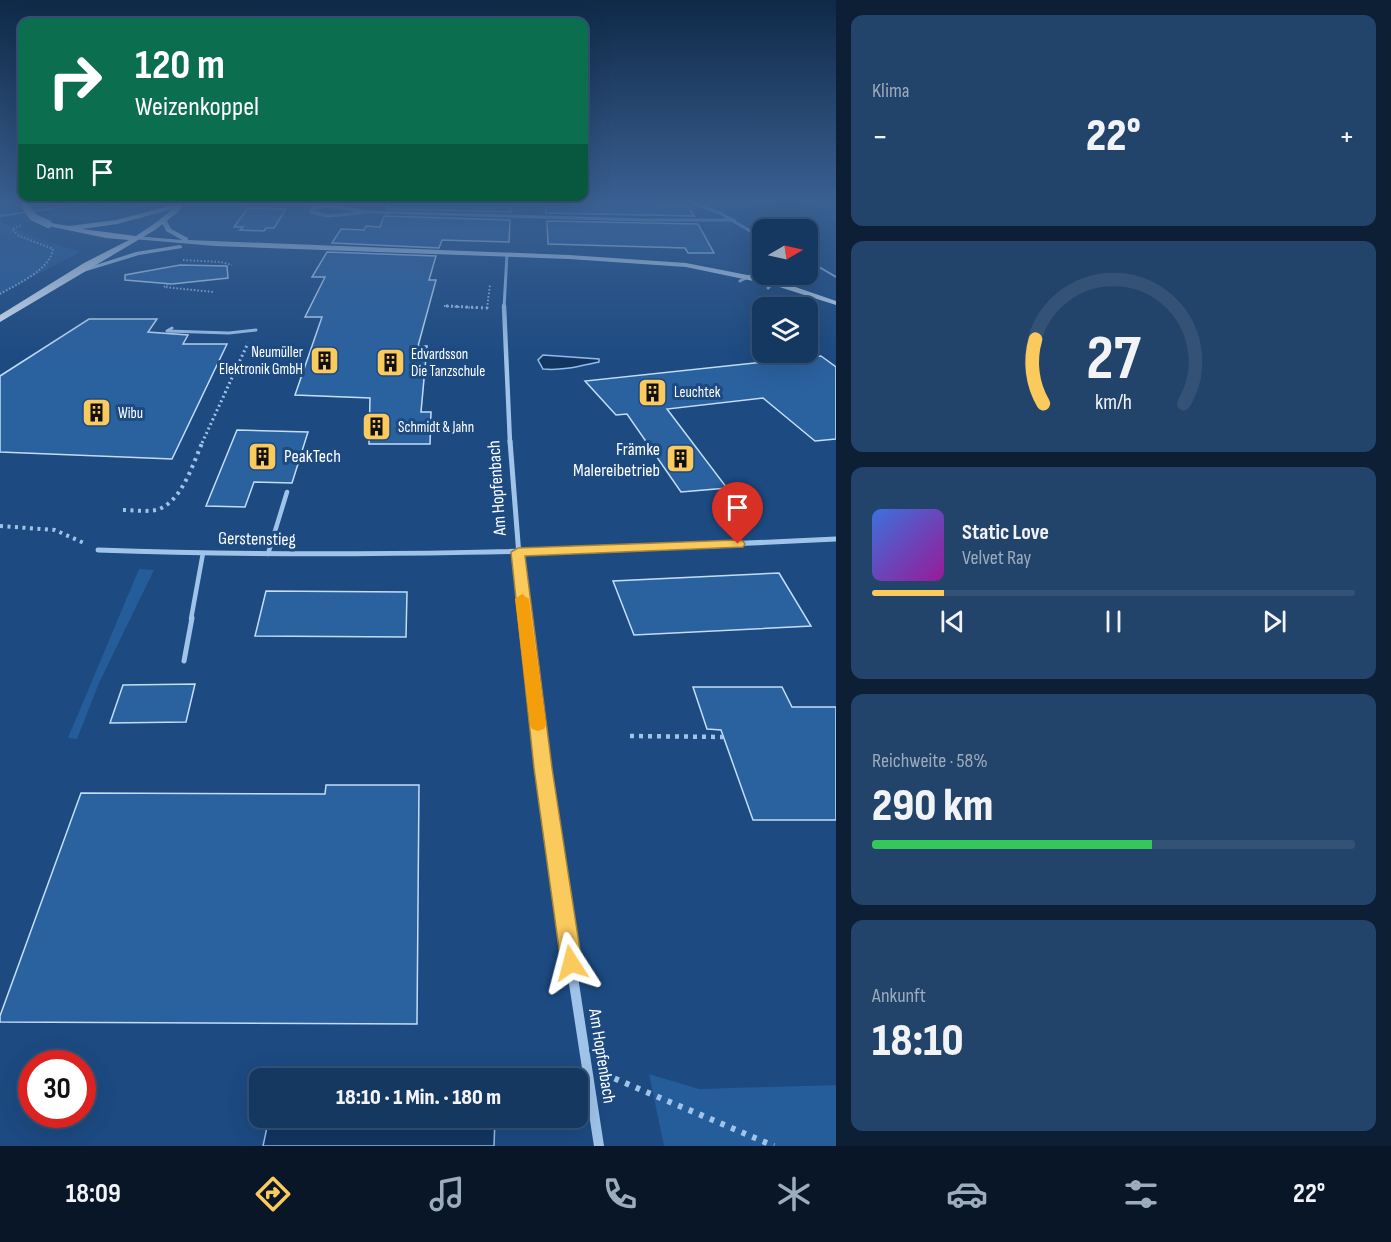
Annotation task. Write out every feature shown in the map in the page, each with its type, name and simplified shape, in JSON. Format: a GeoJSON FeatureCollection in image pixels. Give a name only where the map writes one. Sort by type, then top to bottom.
{"type":"FeatureCollection","features":[{"type":"Feature","properties":{"kind":"main road"},"geometry":{"type":"LineString","coordinates":[[87,265],[94,256]]}},
{"type":"Feature","properties":{"kind":"main road"},"geometry":{"type":"LineString","coordinates":[[0,320],[100,256]]}},
{"type":"Feature","properties":{"kind":"main road"},"geometry":{"type":"LineString","coordinates":[[74,273],[127,256]]}},
{"type":"Feature","properties":{"kind":"main road"},"geometry":{"type":"LineString","coordinates":[[549,256],[708,268],[752,280]]}},
{"type":"Feature","properties":{"kind":"main road"},"geometry":{"type":"LineString","coordinates":[[772,285],[836,303]]}},
{"type":"Feature","properties":{"kind":"main road"},"geometry":{"type":"LineString","coordinates":[[772,285],[836,310]]}},
{"type":"Feature","properties":{"kind":"street","name":"Am Hopfenbach"},"geometry":{"type":"LineString","coordinates":[[507,256],[505,336],[518,552],[543,768],[599,1146]]}},
{"type":"Feature","properties":{"kind":"street"},"geometry":{"type":"LineString","coordinates":[[743,278],[752,274]]}},
{"type":"Feature","properties":{"kind":"street","name":"Gerstenstieg"},"geometry":{"type":"LineString","coordinates":[[98,550],[462,555],[836,539]]}},
{"type":"Feature","properties":{"kind":"lane"},"geometry":{"type":"LineString","coordinates":[[818,266],[836,277]]}},
{"type":"Feature","properties":{"kind":"lane"},"geometry":{"type":"LineString","coordinates":[[172,328],[167,331],[229,333],[256,330]]}},
{"type":"Feature","properties":{"kind":"lane"},"geometry":{"type":"LineString","coordinates":[[268,554],[287,492]]}},
{"type":"Feature","properties":{"kind":"lane"},"geometry":{"type":"LineString","coordinates":[[184,661],[203,553]]}},
{"type":"Feature","properties":{"kind":"path"},"geometry":{"type":"LineString","coordinates":[[0,294],[37,271],[52,256]]}},
{"type":"Feature","properties":{"kind":"path"},"geometry":{"type":"LineString","coordinates":[[193,256],[181,258],[232,265]]}},
{"type":"Feature","properties":{"kind":"path"},"geometry":{"type":"LineString","coordinates":[[444,306],[487,308],[491,271],[506,272]]}},
{"type":"Feature","properties":{"kind":"path"},"geometry":{"type":"LineString","coordinates":[[168,284],[164,287],[213,292]]}},
{"type":"Feature","properties":{"kind":"path"},"geometry":{"type":"LineString","coordinates":[[123,510],[156,511],[169,505],[183,484],[246,346],[256,330]]}},
{"type":"Feature","properties":{"kind":"path"},"geometry":{"type":"LineString","coordinates":[[0,526],[55,530],[98,550]]}},
{"type":"Feature","properties":{"kind":"path"},"geometry":{"type":"LineString","coordinates":[[630,736],[723,736]]}},
{"type":"Feature","properties":{"kind":"path"},"geometry":{"type":"LineString","coordinates":[[587,1067],[774,1146]]}},
{"type":"Feature","properties":{"kind":"shaded area"},"geometry":{"type":"Polygon","coordinates":[[[0,256],[71,256],[0,294],[0,256]]]}},
{"type":"Feature","properties":{"kind":"shaded area"},"geometry":{"type":"Polygon","coordinates":[[[543,355],[599,359],[599,362],[564,369],[543,369],[538,360],[543,355]]]}},
{"type":"Feature","properties":{"kind":"shaded area"},"geometry":{"type":"Polygon","coordinates":[[[139,569],[154,570],[99,683],[77,739],[68,738],[139,569]]]}},
{"type":"Feature","properties":{"kind":"shaded area"},"geometry":{"type":"Polygon","coordinates":[[[649,1074],[699,1089],[836,1085],[836,1146],[664,1146],[649,1074]]]}},
{"type":"Feature","properties":{"kind":"shaded area"},"geometry":{"type":"Polygon","coordinates":[[[267,1128],[495,1128],[494,1146],[263,1146],[267,1128]]]}},
{"type":"Feature","properties":{"kind":"building"},"geometry":{"type":"Polygon","coordinates":[[[324,256],[436,256],[429,280],[436,280],[418,346],[427,346],[421,412],[431,412],[430,444],[369,444],[370,398],[295,395],[322,317],[305,317],[325,277],[312,277],[324,256]]]}},
{"type":"Feature","properties":{"kind":"building"},"geometry":{"type":"Polygon","coordinates":[[[180,265],[227,266],[228,278],[172,284],[125,280],[125,275],[180,265]]]}},
{"type":"Feature","properties":{"kind":"building","name":"Wibu"},"geometry":{"type":"Polygon","coordinates":[[[89,319],[157,319],[148,332],[188,335],[183,344],[227,344],[172,459],[0,452],[0,376],[89,319]]]}},
{"type":"Feature","properties":{"kind":"building"},"geometry":{"type":"Polygon","coordinates":[[[818,356],[821,356],[836,367],[836,439],[815,441],[763,398],[667,409],[727,488],[681,492],[627,414],[616,415],[585,381],[755,363],[818,363],[818,356]]]}},
{"type":"Feature","properties":{"kind":"building","name":"PeakTech"},"geometry":{"type":"Polygon","coordinates":[[[237,430],[308,432],[292,483],[254,482],[245,507],[206,506],[237,430]]]}},
{"type":"Feature","properties":{"kind":"building"},"geometry":{"type":"Polygon","coordinates":[[[779,573],[811,626],[634,635],[613,581],[779,573]]]}},
{"type":"Feature","properties":{"kind":"building"},"geometry":{"type":"Polygon","coordinates":[[[266,591],[407,592],[406,637],[255,636],[266,591]]]}},
{"type":"Feature","properties":{"kind":"building"},"geometry":{"type":"Polygon","coordinates":[[[195,684],[186,722],[110,723],[123,685],[195,684]]]}},
{"type":"Feature","properties":{"kind":"building"},"geometry":{"type":"Polygon","coordinates":[[[693,687],[782,687],[792,707],[836,707],[836,820],[753,820],[721,730],[707,729],[693,687]]]}},
{"type":"Feature","properties":{"kind":"building"},"geometry":{"type":"Polygon","coordinates":[[[326,785],[419,785],[417,1024],[0,1022],[0,1016],[81,793],[325,794],[326,785]]]}},
{"type":"Feature","properties":{"kind":"slow traffic"},"geometry":{"type":"LineString","coordinates":[[522,599],[538,725]]}},
{"type":"Feature","properties":{"kind":"place","name":"Neumüller Elektronik GmbH"},"geometry":{"type":"Point","coordinates":[324,361]}},
{"type":"Feature","properties":{"kind":"place","name":"Edvardsson Die Tanzschule"},"geometry":{"type":"Point","coordinates":[390,363]}},
{"type":"Feature","properties":{"kind":"place","name":"Leuchtek"},"geometry":{"type":"Point","coordinates":[653,392]}},
{"type":"Feature","properties":{"kind":"place","name":"Wibu"},"geometry":{"type":"Point","coordinates":[97,413]}},
{"type":"Feature","properties":{"kind":"place","name":"Schmidt & Jahn"},"geometry":{"type":"Point","coordinates":[377,427]}},
{"type":"Feature","properties":{"kind":"place","name":"PeakTech"},"geometry":{"type":"Point","coordinates":[263,456]}},
{"type":"Feature","properties":{"kind":"place","name":"Främke Malereibetrieb"},"geometry":{"type":"Point","coordinates":[681,459]}},
{"type":"Feature","properties":{"kind":"route"},"geometry":{"type":"LineString","coordinates":[[571,963],[543,768],[518,552],[738,544]]}}]}
